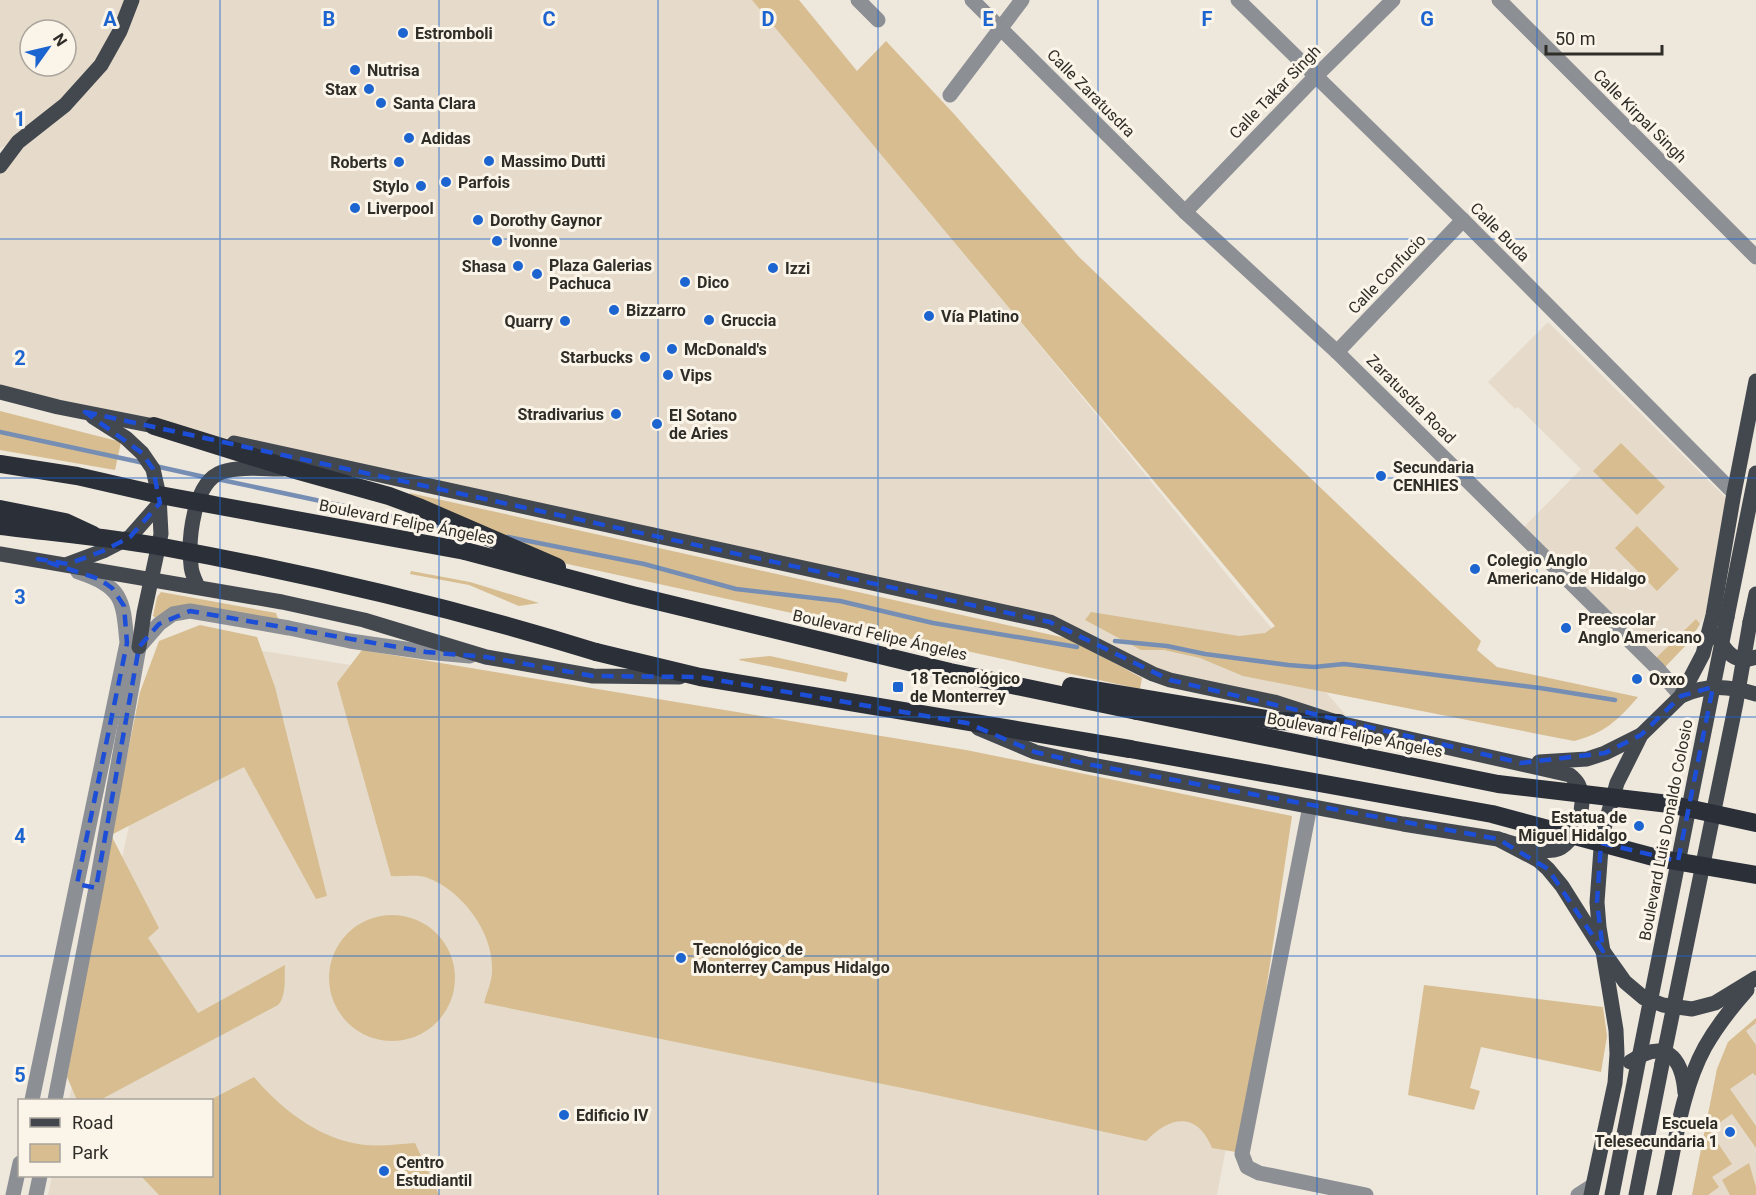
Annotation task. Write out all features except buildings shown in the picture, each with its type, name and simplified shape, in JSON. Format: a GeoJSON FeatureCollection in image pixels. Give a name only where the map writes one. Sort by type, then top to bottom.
{"type":"FeatureCollection","features":[{"type":"Feature","properties":{"kind":"highway"},"geometry":{"type":"LineString","coordinates":[[153,426],[389,496],[564,570],[632,595]]}},
{"type":"Feature","properties":{"kind":"highway","name":"Boulevard Felipe Ángeles"},"geometry":{"type":"LineString","coordinates":[[0,464],[465,551],[632,595],[950,672],[1137,711],[1498,784],[1669,804],[1756,823]]}},
{"type":"Feature","properties":{"kind":"highway"},"geometry":{"type":"LineString","coordinates":[[0,509],[65,522],[97,538]]}},
{"type":"Feature","properties":{"kind":"highway"},"geometry":{"type":"LineString","coordinates":[[0,526],[160,546],[332,581],[481,618],[596,652],[700,677],[1130,749],[1492,814],[1657,858],[1756,875]]}},
{"type":"Feature","properties":{"kind":"highway"},"geometry":{"type":"LineString","coordinates":[[1025,687],[1079,686],[1278,721],[1339,723]]}},
{"type":"Feature","properties":{"kind":"main road"},"geometry":{"type":"LineString","coordinates":[[0,166],[18,142],[65,105],[101,65],[120,31],[132,0]]}},
{"type":"Feature","properties":{"kind":"main road"},"geometry":{"type":"LineString","coordinates":[[0,148],[18,142]]}},
{"type":"Feature","properties":{"kind":"main road","name":"Boulevard Luis Donaldo Colosio"},"geometry":{"type":"LineString","coordinates":[[1591,1190],[1615,1083],[1616,1032],[1597,902],[1602,835],[1617,783],[1641,735],[1681,696],[1703,654],[1713,615],[1756,381]]}},
{"type":"Feature","properties":{"kind":"main road"},"geometry":{"type":"LineString","coordinates":[[0,392],[1050,622],[1170,680],[1274,702],[1339,723],[1570,775],[1579,785],[1583,800],[1575,833],[1567,844],[1554,850],[1087,764],[1035,752],[967,723]]}},
{"type":"Feature","properties":{"kind":"main road"},"geometry":{"type":"LineString","coordinates":[[85,412],[126,438],[142,453],[153,470],[160,503],[161,534],[139,647]]}},
{"type":"Feature","properties":{"kind":"main road"},"geometry":{"type":"LineString","coordinates":[[198,588],[190,566],[191,540],[198,499],[207,483],[223,472],[292,469]]}},
{"type":"Feature","properties":{"kind":"main road","name":"Boulevard Luis Donaldo Colosio"},"geometry":{"type":"LineString","coordinates":[[1612,1195],[1756,473]]}},
{"type":"Feature","properties":{"kind":"main road"},"geometry":{"type":"LineString","coordinates":[[68,564],[130,537],[160,503]]}},
{"type":"Feature","properties":{"kind":"main road"},"geometry":{"type":"LineString","coordinates":[[0,554],[152,578],[282,602],[364,620],[486,657],[593,676],[700,677]]}},
{"type":"Feature","properties":{"kind":"main road"},"geometry":{"type":"LineString","coordinates":[[1636,1195],[1756,594]]}},
{"type":"Feature","properties":{"kind":"main road"},"geometry":{"type":"LineString","coordinates":[[1713,615],[1716,635],[1725,651],[1740,660],[1756,657]]}},
{"type":"Feature","properties":{"kind":"main road"},"geometry":{"type":"LineString","coordinates":[[1681,696],[1702,688],[1719,687],[1756,694]]}},
{"type":"Feature","properties":{"kind":"main road"},"geometry":{"type":"LineString","coordinates":[[1521,763],[1587,759],[1605,753],[1641,735]]}},
{"type":"Feature","properties":{"kind":"main road"},"geometry":{"type":"LineString","coordinates":[[1498,839],[1538,860],[1548,870],[1566,891],[1625,982],[1644,998],[1663,1005],[1692,1009],[1715,1003],[1756,978]]}},
{"type":"Feature","properties":{"kind":"main road"},"geometry":{"type":"LineString","coordinates":[[1664,1195],[1685,1096],[1710,1040],[1727,1013],[1756,978]]}},
{"type":"Feature","properties":{"kind":"main road"},"geometry":{"type":"LineString","coordinates":[[1615,1083],[1631,1061],[1654,1050],[1667,1052],[1675,1059],[1683,1077],[1685,1096]]}},
{"type":"Feature","properties":{"kind":"street"},"geometry":{"type":"LineString","coordinates":[[858,0],[878,20]]}},
{"type":"Feature","properties":{"kind":"street","name":"Calle Zaratusdra"},"geometry":{"type":"LineString","coordinates":[[972,0],[1185,212]]}},
{"type":"Feature","properties":{"kind":"street"},"geometry":{"type":"LineString","coordinates":[[950,95],[1022,0]]}},
{"type":"Feature","properties":{"kind":"street","name":"Calle Buda"},"geometry":{"type":"LineString","coordinates":[[1238,0],[1463,220],[1734,493]]}},
{"type":"Feature","properties":{"kind":"street","name":"Calle Takar Singh"},"geometry":{"type":"LineString","coordinates":[[1185,212],[1393,0]]}},
{"type":"Feature","properties":{"kind":"street","name":"Calle Kirpal Singh"},"geometry":{"type":"LineString","coordinates":[[1499,0],[1756,257]]}},
{"type":"Feature","properties":{"kind":"street","name":"Zaratusdra Road"},"geometry":{"type":"LineString","coordinates":[[1185,212],[1337,352],[1648,659],[1681,696]]}},
{"type":"Feature","properties":{"kind":"street","name":"Calle Confucio"},"geometry":{"type":"LineString","coordinates":[[1337,352],[1463,220]]}},
{"type":"Feature","properties":{"kind":"street"},"geometry":{"type":"LineString","coordinates":[[32,1099],[127,643],[124,606],[112,588],[99,579],[38,559]]}},
{"type":"Feature","properties":{"kind":"street"},"geometry":{"type":"LineString","coordinates":[[55,1099],[139,647],[159,624],[173,614],[190,611],[350,641],[426,652],[486,657]]}},
{"type":"Feature","properties":{"kind":"street"},"geometry":{"type":"LineString","coordinates":[[1310,806],[1242,1154],[1247,1167],[1259,1173],[1366,1195]]}},
{"type":"Feature","properties":{"kind":"street"},"geometry":{"type":"LineString","coordinates":[[77,884],[96,888]]}},
{"type":"Feature","properties":{"kind":"street"},"geometry":{"type":"LineString","coordinates":[[13,1195],[18,1172]]}},
{"type":"Feature","properties":{"kind":"street"},"geometry":{"type":"LineString","coordinates":[[36,1195],[40,1177]]}},
{"type":"Feature","properties":{"kind":"street"},"geometry":{"type":"LineString","coordinates":[[1578,1195],[1591,1190]]}},
{"type":"Feature","properties":{"kind":"highlighted area"},"geometry":{"type":"Polygon","coordinates":[[[85,412],[1050,622],[1170,680],[1521,763],[1605,753],[1641,735],[1681,696],[1713,687],[1678,861],[1601,843],[1597,902],[1603,951],[1548,869],[1498,839],[1087,764],[1035,752],[967,723],[700,677],[593,676],[486,657],[426,652],[190,611],[159,624],[139,647],[96,888],[77,884],[127,643],[124,606],[112,588],[99,579],[38,559],[68,564],[103,551],[130,537],[160,503],[153,469],[142,453],[85,412]]]}},
{"type":"Feature","properties":{"kind":"shaded area"},"geometry":{"type":"Polygon","coordinates":[[[0,0],[758,0],[1246,598],[1355,726],[1170,680],[1050,622],[0,392],[0,166],[16,143],[0,148],[0,0]]]}},
{"type":"Feature","properties":{"kind":"shaded area"},"geometry":{"type":"Polygon","coordinates":[[[1548,322],[1726,498],[1708,611],[1688,643],[1665,667],[1523,528],[1581,469],[1518,407],[1515,409],[1488,382],[1548,322]]]}},
{"type":"Feature","properties":{"kind":"shaded area","name":"Tecnológico de Monterrey Campus Hidalgo"},"geometry":{"type":"Polygon","coordinates":[[[188,639],[1290,816],[1217,1195],[48,1195],[52,1177],[213,1177],[213,1099],[69,1099],[166,657],[188,639]]]}},
{"type":"Feature","properties":{"kind":"shaded area","name":"Escuela Telesecundaria 1"},"geometry":{"type":"Polygon","coordinates":[[[1756,1018],[1756,1195],[1692,1195],[1717,1069],[1728,1042],[1756,1018]]]}},
{"type":"Feature","properties":{"kind":"green space"},"geometry":{"type":"Polygon","coordinates":[[[752,0],[799,0],[857,71],[886,41],[954,114],[1078,256],[1481,641],[1477,650],[1497,667],[1638,697],[1603,730],[1574,741],[1243,676],[1200,658],[1164,650],[1141,650],[1085,620],[1091,612],[1239,636],[1265,633],[1275,626],[752,0]]]}},
{"type":"Feature","properties":{"kind":"green space"},"geometry":{"type":"Polygon","coordinates":[[[0,411],[121,442],[115,470],[0,450],[0,411]]]}},
{"type":"Feature","properties":{"kind":"green space"},"geometry":{"type":"Polygon","coordinates":[[[1621,443],[1665,487],[1637,515],[1593,471],[1621,443]]]}},
{"type":"Feature","properties":{"kind":"green space"},"geometry":{"type":"Polygon","coordinates":[[[410,493],[1070,639],[1142,678],[1140,689],[563,563],[408,497],[410,493]]]}},
{"type":"Feature","properties":{"kind":"green space"},"geometry":{"type":"Polygon","coordinates":[[[1637,526],[1679,569],[1657,591],[1615,548],[1637,526]]]}},
{"type":"Feature","properties":{"kind":"green space"},"geometry":{"type":"Polygon","coordinates":[[[411,571],[470,582],[539,603],[519,606],[469,585],[410,574],[411,571]]]}},
{"type":"Feature","properties":{"kind":"green space"},"geometry":{"type":"Polygon","coordinates":[[[161,592],[276,613],[279,621],[201,607],[157,619],[153,616],[157,597],[161,592]]]}},
{"type":"Feature","properties":{"kind":"green space"},"geometry":{"type":"Polygon","coordinates":[[[1696,619],[1700,624],[1688,643],[1665,667],[1656,658],[1696,619]]]}},
{"type":"Feature","properties":{"kind":"green space"},"geometry":{"type":"Polygon","coordinates":[[[200,625],[257,637],[275,687],[327,896],[316,899],[244,767],[111,835],[140,692],[159,641],[200,625]]]}},
{"type":"Feature","properties":{"kind":"green space"},"geometry":{"type":"Polygon","coordinates":[[[362,650],[966,750],[1292,816],[1242,1153],[1212,1148],[1199,1128],[1182,1121],[1164,1126],[1146,1141],[922,1092],[484,1003],[492,976],[491,953],[481,926],[473,914],[463,902],[441,884],[424,877],[391,876],[337,683],[362,650]]]}},
{"type":"Feature","properties":{"kind":"green space"},"geometry":{"type":"Polygon","coordinates":[[[770,656],[848,673],[846,682],[739,660],[770,656]]]}},
{"type":"Feature","properties":{"kind":"green space"},"geometry":{"type":"Polygon","coordinates":[[[111,835],[159,928],[148,938],[198,1013],[285,965],[284,992],[278,1005],[102,1099],[77,1099],[67,1077],[111,835]]]}},
{"type":"Feature","properties":{"kind":"green space"},"geometry":{"type":"Polygon","coordinates":[[[392,915],[416,920],[436,934],[450,954],[455,978],[450,1002],[436,1022],[416,1036],[392,1041],[368,1036],[348,1022],[334,1002],[329,978],[334,954],[348,934],[368,920],[392,915]]]}},
{"type":"Feature","properties":{"kind":"green space"},"geometry":{"type":"Polygon","coordinates":[[[1424,985],[1603,1007],[1607,1036],[1601,1072],[1481,1047],[1470,1088],[1480,1091],[1474,1110],[1408,1095],[1424,985]]]}},
{"type":"Feature","properties":{"kind":"green space"},"geometry":{"type":"Polygon","coordinates":[[[1756,1018],[1756,1023],[1746,1031],[1756,1045],[1756,1076],[1753,1073],[1730,1089],[1756,1126],[1756,1148],[1732,1114],[1709,1130],[1732,1164],[1712,1177],[1719,1187],[1708,1195],[1692,1195],[1717,1069],[1728,1042],[1756,1018]]]}},
{"type":"Feature","properties":{"kind":"green space"},"geometry":{"type":"Polygon","coordinates":[[[254,1077],[295,1116],[332,1137],[371,1145],[415,1143],[439,1195],[159,1195],[142,1177],[213,1177],[212,1099],[254,1077]]]}},
{"type":"Feature","properties":{"kind":"green space"},"geometry":{"type":"Polygon","coordinates":[[[1749,1163],[1756,1195],[1730,1195],[1722,1180],[1749,1163]]]}},
{"type":"Feature","properties":{"kind":"waterway"},"geometry":{"type":"LineString","coordinates":[[0,432],[144,463]]}},
{"type":"Feature","properties":{"kind":"waterway"},"geometry":{"type":"LineString","coordinates":[[155,466],[209,478]]}},
{"type":"Feature","properties":{"kind":"waterway"},"geometry":{"type":"LineString","coordinates":[[217,479],[443,527]]}},
{"type":"Feature","properties":{"kind":"waterway"},"geometry":{"type":"LineString","coordinates":[[508,537],[644,564],[736,589],[840,601],[933,623],[1077,647]]}},
{"type":"Feature","properties":{"kind":"waterway"},"geometry":{"type":"LineString","coordinates":[[1115,641],[1167,646],[1205,654],[1288,665],[1314,667],[1344,664],[1396,670],[1615,700]]}},
{"type":"Feature","properties":{"kind":"place","name":"Estromboli"},"geometry":{"type":"Point","coordinates":[403,33]}},
{"type":"Feature","properties":{"kind":"place","name":"Nutrisa"},"geometry":{"type":"Point","coordinates":[355,70]}},
{"type":"Feature","properties":{"kind":"place","name":"Stax"},"geometry":{"type":"Point","coordinates":[369,89]}},
{"type":"Feature","properties":{"kind":"place","name":"Santa Clara"},"geometry":{"type":"Point","coordinates":[381,103]}},
{"type":"Feature","properties":{"kind":"place","name":"Adidas"},"geometry":{"type":"Point","coordinates":[409,138]}},
{"type":"Feature","properties":{"kind":"place","name":"Massimo Dutti"},"geometry":{"type":"Point","coordinates":[489,161]}},
{"type":"Feature","properties":{"kind":"place","name":"Roberts"},"geometry":{"type":"Point","coordinates":[399,162]}},
{"type":"Feature","properties":{"kind":"place","name":"Parfois"},"geometry":{"type":"Point","coordinates":[446,182]}},
{"type":"Feature","properties":{"kind":"place","name":"Stylo"},"geometry":{"type":"Point","coordinates":[421,186]}},
{"type":"Feature","properties":{"kind":"place","name":"Liverpool"},"geometry":{"type":"Point","coordinates":[355,208]}},
{"type":"Feature","properties":{"kind":"place","name":"Dorothy Gaynor"},"geometry":{"type":"Point","coordinates":[478,220]}},
{"type":"Feature","properties":{"kind":"place","name":"Ivonne"},"geometry":{"type":"Point","coordinates":[497,241]}},
{"type":"Feature","properties":{"kind":"place","name":"Shasa"},"geometry":{"type":"Point","coordinates":[518,266]}},
{"type":"Feature","properties":{"kind":"place","name":"Izzi"},"geometry":{"type":"Point","coordinates":[773,268]}},
{"type":"Feature","properties":{"kind":"place","name":"Plaza Galerias Pachuca"},"geometry":{"type":"Point","coordinates":[537,274]}},
{"type":"Feature","properties":{"kind":"place","name":"Dico"},"geometry":{"type":"Point","coordinates":[685,282]}},
{"type":"Feature","properties":{"kind":"place","name":"Bizzarro"},"geometry":{"type":"Point","coordinates":[614,310]}},
{"type":"Feature","properties":{"kind":"place","name":"Vía Platino"},"geometry":{"type":"Point","coordinates":[929,316]}},
{"type":"Feature","properties":{"kind":"place","name":"Gruccia"},"geometry":{"type":"Point","coordinates":[709,320]}},
{"type":"Feature","properties":{"kind":"place","name":"Quarry"},"geometry":{"type":"Point","coordinates":[565,321]}},
{"type":"Feature","properties":{"kind":"place","name":"McDonald's"},"geometry":{"type":"Point","coordinates":[672,349]}},
{"type":"Feature","properties":{"kind":"place","name":"Starbucks"},"geometry":{"type":"Point","coordinates":[645,357]}},
{"type":"Feature","properties":{"kind":"place","name":"Vips"},"geometry":{"type":"Point","coordinates":[668,375]}},
{"type":"Feature","properties":{"kind":"place","name":"Stradivarius"},"geometry":{"type":"Point","coordinates":[616,414]}},
{"type":"Feature","properties":{"kind":"place","name":"El Sotano de Aries"},"geometry":{"type":"Point","coordinates":[657,424]}},
{"type":"Feature","properties":{"kind":"place","name":"Secundaria CENHIES"},"geometry":{"type":"Point","coordinates":[1381,476]}},
{"type":"Feature","properties":{"kind":"place","name":"Colegio Anglo Americano de Hidalgo"},"geometry":{"type":"Point","coordinates":[1475,569]}},
{"type":"Feature","properties":{"kind":"place","name":"Preescolar Anglo Americano"},"geometry":{"type":"Point","coordinates":[1566,628]}},
{"type":"Feature","properties":{"kind":"place","name":"Oxxo"},"geometry":{"type":"Point","coordinates":[1637,679]}},
{"type":"Feature","properties":{"kind":"place","name":"18 Tecnológico de Monterrey"},"geometry":{"type":"Point","coordinates":[898,687]}},
{"type":"Feature","properties":{"kind":"place","name":"Estatua de Miguel Hidalgo"},"geometry":{"type":"Point","coordinates":[1639,826]}},
{"type":"Feature","properties":{"kind":"place","name":"Tecnológico de Monterrey Campus Hidalgo"},"geometry":{"type":"Point","coordinates":[681,958]}},
{"type":"Feature","properties":{"kind":"place","name":"Edificio IV"},"geometry":{"type":"Point","coordinates":[564,1115]}},
{"type":"Feature","properties":{"kind":"place","name":"Escuela Telesecundaria 1"},"geometry":{"type":"Point","coordinates":[1730,1132]}},
{"type":"Feature","properties":{"kind":"place","name":"Centro Estudiantil"},"geometry":{"type":"Point","coordinates":[384,1171]}}]}
